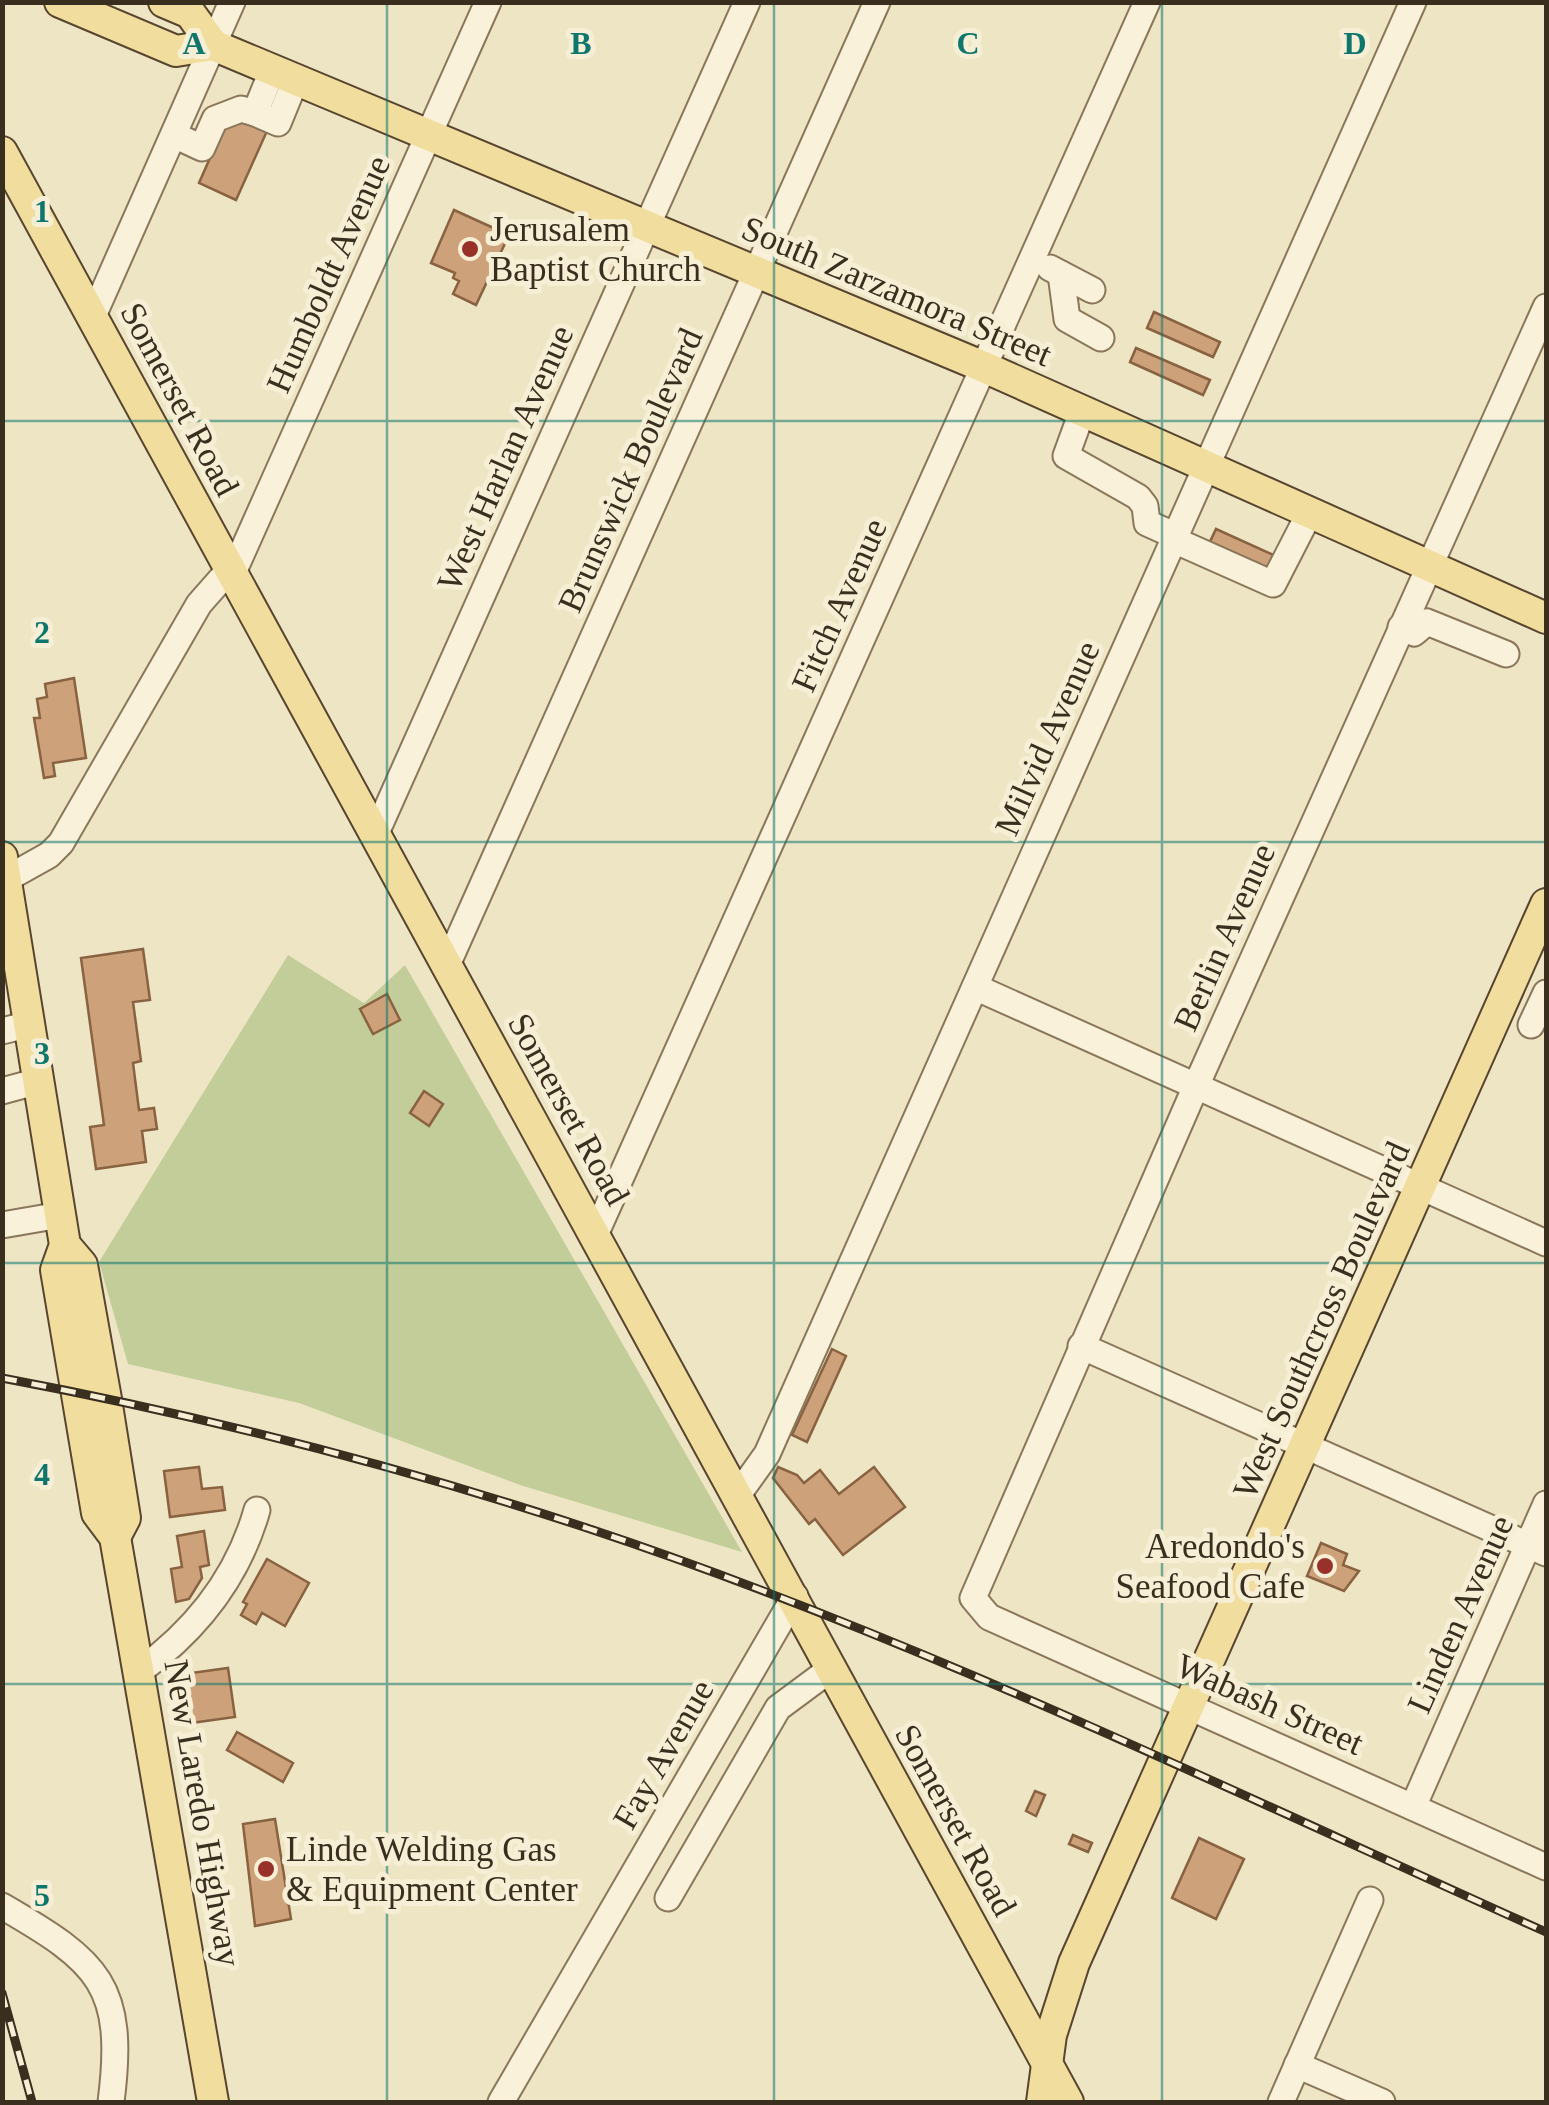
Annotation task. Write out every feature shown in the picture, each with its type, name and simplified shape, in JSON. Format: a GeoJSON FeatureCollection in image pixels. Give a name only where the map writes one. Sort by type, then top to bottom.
{"type":"FeatureCollection","features":[{"type":"Feature","properties":{"kind":"main road","name":"South Zarzamora Street"},"geometry":{"type":"LineString","coordinates":[[60,2],[176,51],[214,45]]}},
{"type":"Feature","properties":{"kind":"main road","name":"South Zarzamora Street"},"geometry":{"type":"LineString","coordinates":[[164,2],[190,14],[214,45],[984,367],[1546,618]]}},
{"type":"Feature","properties":{"kind":"main road","name":"Somerset Road"},"geometry":{"type":"LineString","coordinates":[[2,152],[795,1596],[1068,2102]]}},
{"type":"Feature","properties":{"kind":"main road","name":"New Laredo Highway"},"geometry":{"type":"LineString","coordinates":[[4,868],[16,1028],[39,1081],[63,1230],[56,1270],[96,1513],[115,1538],[141,1670],[213,2102]]}},
{"type":"Feature","properties":{"kind":"main road","name":"West Southcross Boulevard"},"geometry":{"type":"LineString","coordinates":[[1042,2102],[1055,2016],[1074,1963],[1543,919]]}},
{"type":"Feature","properties":{"kind":"street"},"geometry":{"type":"LineString","coordinates":[[93,316],[232,2]]}},
{"type":"Feature","properties":{"kind":"street","name":"Humboldt Avenue"},"geometry":{"type":"LineString","coordinates":[[4,868],[49,856],[62,843],[199,604],[230,572],[488,2]]}},
{"type":"Feature","properties":{"kind":"street","name":"West Harlan Avenue"},"geometry":{"type":"LineString","coordinates":[[376,833],[747,2]]}},
{"type":"Feature","properties":{"kind":"street","name":"Brunswick Boulevard"},"geometry":{"type":"LineString","coordinates":[[447,965],[877,2]]}},
{"type":"Feature","properties":{"kind":"street","name":"Fitch Avenue"},"geometry":{"type":"LineString","coordinates":[[595,1236],[1147,2]]}},
{"type":"Feature","properties":{"kind":"street","name":"Milvid Avenue"},"geometry":{"type":"LineString","coordinates":[[737,1496],[767,1454],[975,987],[1182,542],[1206,468],[1413,2]]}},
{"type":"Feature","properties":{"kind":"street"},"geometry":{"type":"LineString","coordinates":[[174,135],[202,148],[215,120],[241,109],[255,114],[284,74]]}},
{"type":"Feature","properties":{"kind":"street"},"geometry":{"type":"LineString","coordinates":[[1032,258],[1092,290]]}},
{"type":"Feature","properties":{"kind":"street"},"geometry":{"type":"LineString","coordinates":[[1062,274],[1067,319],[1101,338]]}},
{"type":"Feature","properties":{"kind":"street","name":"Berlin Avenue"},"geometry":{"type":"LineString","coordinates":[[973,1598],[1196,1086],[1546,307]]}},
{"type":"Feature","properties":{"kind":"street"},"geometry":{"type":"LineString","coordinates":[[1082,412],[1066,456],[1138,496],[1146,506],[1147,523],[1273,584],[1309,514]]}},
{"type":"Feature","properties":{"kind":"street"},"geometry":{"type":"LineString","coordinates":[[1400,627],[1414,633],[1427,622],[1506,654]]}},
{"type":"Feature","properties":{"kind":"street"},"geometry":{"type":"LineString","coordinates":[[975,987],[1546,1243]]}},
{"type":"Feature","properties":{"kind":"street"},"geometry":{"type":"LineString","coordinates":[[1531,1025],[1546,993]]}},
{"type":"Feature","properties":{"kind":"street"},"geometry":{"type":"LineString","coordinates":[[2,1091],[39,1081]]}},
{"type":"Feature","properties":{"kind":"street"},"geometry":{"type":"LineString","coordinates":[[2,1225],[63,1230]]}},
{"type":"Feature","properties":{"kind":"street"},"geometry":{"type":"LineString","coordinates":[[1081,1346],[1537,1549]]}},
{"type":"Feature","properties":{"kind":"street","name":"Linden Avenue"},"geometry":{"type":"LineString","coordinates":[[1413,1807],[1537,1549],[1546,1504]]}},
{"type":"Feature","properties":{"kind":"street"},"geometry":{"type":"LineString","coordinates":[[141,1670],[184,1638],[212,1600],[242,1555],[256,1510]]}},
{"type":"Feature","properties":{"kind":"street","name":"Fay Avenue"},"geometry":{"type":"LineString","coordinates":[[501,2102],[795,1596]]}},
{"type":"Feature","properties":{"kind":"street","name":"Wabash Street"},"geometry":{"type":"LineString","coordinates":[[973,1598],[989,1618],[1546,1866]]}},
{"type":"Feature","properties":{"kind":"street"},"geometry":{"type":"LineString","coordinates":[[668,1898],[778,1708],[832,1668]]}},
{"type":"Feature","properties":{"kind":"street"},"geometry":{"type":"LineString","coordinates":[[741,1689],[778,1708]]}},
{"type":"Feature","properties":{"kind":"street"},"geometry":{"type":"LineString","coordinates":[[1280,2102],[1370,1900]]}},
{"type":"Feature","properties":{"kind":"street"},"geometry":{"type":"LineString","coordinates":[[2,1906],[56,1937],[93,1969],[114,2032],[111,2102]]}},
{"type":"Feature","properties":{"kind":"street"},"geometry":{"type":"LineString","coordinates":[[1297,2066],[1382,2102]]}},
{"type":"Feature","properties":{"kind":"green space"},"geometry":{"type":"Polygon","coordinates":[[[288,955],[364,1003],[405,965],[742,1552],[520,1485],[299,1403],[128,1364],[99,1262],[288,955]]]}},
{"type":"Feature","properties":{"kind":"building"},"geometry":{"type":"Polygon","coordinates":[[[229,115],[267,131],[236,200],[199,183],[229,115]]]}},
{"type":"Feature","properties":{"kind":"building","name":"Jerusalem Baptist Church"},"geometry":{"type":"Polygon","coordinates":[[[454,210],[509,235],[476,305],[453,294],[459,281],[453,278],[455,273],[431,263],[454,210]]]}},
{"type":"Feature","properties":{"kind":"building"},"geometry":{"type":"Polygon","coordinates":[[[1154,312],[1220,342],[1213,357],[1147,328],[1154,312]]]}},
{"type":"Feature","properties":{"kind":"building"},"geometry":{"type":"Polygon","coordinates":[[[1136,348],[1210,380],[1203,395],[1130,362],[1136,348]]]}},
{"type":"Feature","properties":{"kind":"building"},"geometry":{"type":"Polygon","coordinates":[[[1216,529],[1278,557],[1269,578],[1206,550],[1216,529]]]}},
{"type":"Feature","properties":{"kind":"building"},"geometry":{"type":"Polygon","coordinates":[[[74,678],[86,758],[53,763],[55,776],[44,778],[34,718],[40,718],[37,699],[47,697],[45,684],[74,678]]]}},
{"type":"Feature","properties":{"kind":"building"},"geometry":{"type":"Polygon","coordinates":[[[143,949],[150,1000],[133,1002],[141,1061],[133,1063],[139,1110],[154,1108],[157,1129],[142,1131],[146,1162],[96,1169],[90,1127],[104,1125],[81,958],[143,949]]]}},
{"type":"Feature","properties":{"kind":"building"},"geometry":{"type":"Polygon","coordinates":[[[387,994],[400,1020],[373,1034],[360,1009],[387,994]]]}},
{"type":"Feature","properties":{"kind":"building"},"geometry":{"type":"Polygon","coordinates":[[[424,1091],[443,1104],[429,1126],[410,1113],[424,1091]]]}},
{"type":"Feature","properties":{"kind":"building"},"geometry":{"type":"Polygon","coordinates":[[[832,1349],[846,1356],[807,1442],[792,1435],[832,1349]]]}},
{"type":"Feature","properties":{"kind":"building"},"geometry":{"type":"Polygon","coordinates":[[[199,1467],[202,1489],[222,1487],[225,1510],[170,1517],[164,1471],[199,1467]]]}},
{"type":"Feature","properties":{"kind":"building"},"geometry":{"type":"Polygon","coordinates":[[[778,1467],[797,1475],[804,1483],[820,1470],[839,1494],[874,1467],[905,1507],[843,1555],[815,1519],[809,1524],[773,1478],[778,1467]]]}},
{"type":"Feature","properties":{"kind":"building"},"geometry":{"type":"Polygon","coordinates":[[[204,1531],[209,1565],[200,1567],[202,1578],[189,1599],[176,1602],[171,1569],[182,1567],[177,1536],[204,1531]]]}},
{"type":"Feature","properties":{"kind":"building"},"geometry":{"type":"Polygon","coordinates":[[[1321,1543],[1347,1554],[1343,1565],[1359,1571],[1344,1591],[1307,1576],[1321,1543]]]}},
{"type":"Feature","properties":{"kind":"building"},"geometry":{"type":"Polygon","coordinates":[[[267,1559],[309,1583],[285,1626],[262,1613],[256,1624],[241,1615],[247,1604],[243,1602],[267,1559]]]}},
{"type":"Feature","properties":{"kind":"building"},"geometry":{"type":"Polygon","coordinates":[[[228,1668],[235,1717],[191,1723],[184,1674],[228,1668]]]}},
{"type":"Feature","properties":{"kind":"building"},"geometry":{"type":"Polygon","coordinates":[[[237,1732],[293,1763],[283,1782],[227,1750],[237,1732]]]}},
{"type":"Feature","properties":{"kind":"building"},"geometry":{"type":"Polygon","coordinates":[[[1035,1791],[1045,1795],[1036,1816],[1026,1811],[1035,1791]]]}},
{"type":"Feature","properties":{"kind":"building"},"geometry":{"type":"Polygon","coordinates":[[[275,1819],[291,1919],[255,1926],[243,1824],[275,1819]]]}},
{"type":"Feature","properties":{"kind":"building"},"geometry":{"type":"Polygon","coordinates":[[[1073,1835],[1092,1843],[1088,1852],[1069,1844],[1073,1835]]]}},
{"type":"Feature","properties":{"kind":"building"},"geometry":{"type":"Polygon","coordinates":[[[1199,1838],[1244,1859],[1216,1919],[1172,1898],[1199,1838]]]}},
{"type":"Feature","properties":{"kind":"railway"},"geometry":{"type":"LineString","coordinates":[[2,1378],[224,1425],[370,1463],[515,1505],[710,1571],[1072,1718],[1546,1932]]}},
{"type":"Feature","properties":{"kind":"railway"},"geometry":{"type":"LineString","coordinates":[[2,1993],[32,2102]]}},
{"type":"Feature","properties":{"kind":"place","name":"Jerusalem Baptist Church"},"geometry":{"type":"Point","coordinates":[470,249]}},
{"type":"Feature","properties":{"kind":"place","name":"Aredondo's Seafood Cafe"},"geometry":{"type":"Point","coordinates":[1325,1566]}},
{"type":"Feature","properties":{"kind":"place","name":"Linde Welding Gas & Equipment Center"},"geometry":{"type":"Point","coordinates":[266,1869]}}]}
